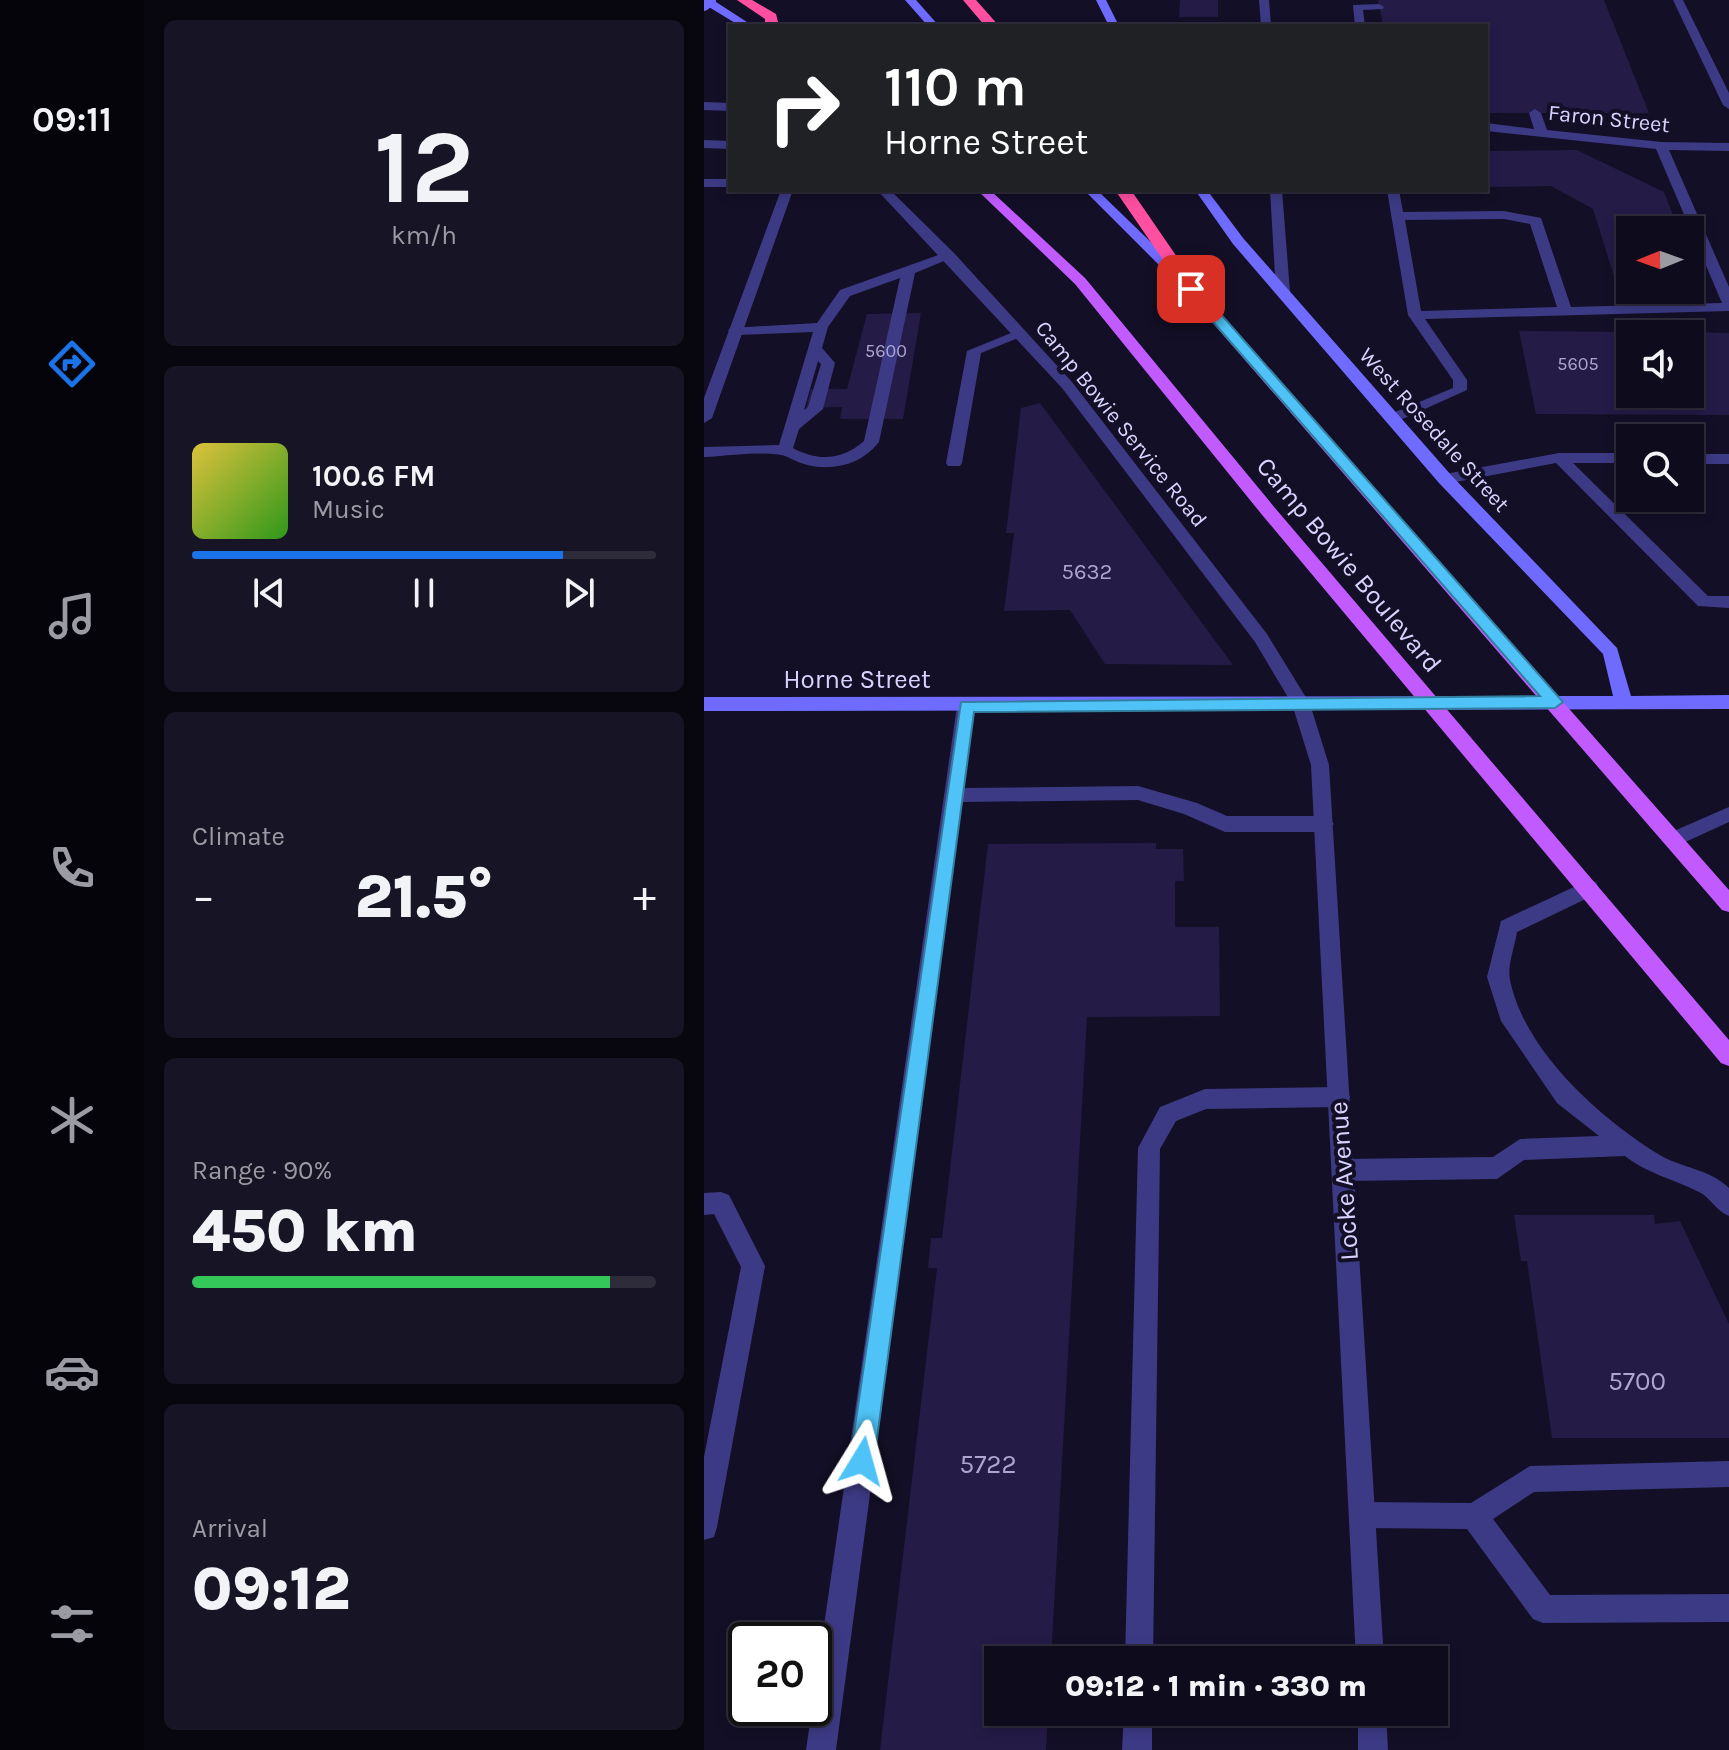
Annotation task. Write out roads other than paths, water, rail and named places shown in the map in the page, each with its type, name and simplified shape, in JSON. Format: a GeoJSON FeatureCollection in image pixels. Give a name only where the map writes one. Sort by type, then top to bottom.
{"type":"FeatureCollection","features":[{"type":"Feature","properties":{"kind":"highway"},"geometry":{"type":"LineString","coordinates":[[743,0],[771,17],[772,24]]}},
{"type":"Feature","properties":{"kind":"highway"},"geometry":{"type":"LineString","coordinates":[[969,0],[990,24]]}},
{"type":"Feature","properties":{"kind":"highway"},"geometry":{"type":"LineString","coordinates":[[1124,192],[1191,289]]}},
{"type":"Feature","properties":{"kind":"main road"},"geometry":{"type":"LineString","coordinates":[[910,0],[932,24]]}},
{"type":"Feature","properties":{"kind":"main road"},"geometry":{"type":"LineString","coordinates":[[1101,0],[1113,24]]}},
{"type":"Feature","properties":{"kind":"main road"},"geometry":{"type":"LineString","coordinates":[[706,2],[744,24]]}},
{"type":"Feature","properties":{"kind":"main road","name":"Camp Bowie Boulevard"},"geometry":{"type":"LineString","coordinates":[[985,192],[1080,281],[1269,512],[1729,1056]]}},
{"type":"Feature","properties":{"kind":"main road"},"geometry":{"type":"LineString","coordinates":[[1092,192],[1191,289],[1729,904]]}},
{"type":"Feature","properties":{"kind":"main road","name":"West Rosedale Street"},"geometry":{"type":"LineString","coordinates":[[1202,192],[1238,241],[1445,479],[1611,652],[1624,702]]}},
{"type":"Feature","properties":{"kind":"main road","name":"Horne Street"},"geometry":{"type":"LineString","coordinates":[[704,704],[966,706],[1729,702]]}},
{"type":"Feature","properties":{"kind":"street"},"geometry":{"type":"LineString","coordinates":[[1264,0],[1266,24]]}},
{"type":"Feature","properties":{"kind":"street"},"geometry":{"type":"LineString","coordinates":[[1678,0],[1729,105]]}},
{"type":"Feature","properties":{"kind":"street"},"geometry":{"type":"LineString","coordinates":[[1360,24],[1357,7],[1379,7]]}},
{"type":"Feature","properties":{"kind":"street"},"geometry":{"type":"LineString","coordinates":[[704,106],[728,107]]}},
{"type":"Feature","properties":{"kind":"street"},"geometry":{"type":"LineString","coordinates":[[1535,113],[1542,133]]}},
{"type":"Feature","properties":{"kind":"street","name":"Faron Street"},"geometry":{"type":"LineString","coordinates":[[1488,127],[1661,146],[1729,147]]}},
{"type":"Feature","properties":{"kind":"street"},"geometry":{"type":"LineString","coordinates":[[704,144],[728,145]]}},
{"type":"Feature","properties":{"kind":"street"},"geometry":{"type":"LineString","coordinates":[[1415,315],[1729,305],[1661,146]]}},
{"type":"Feature","properties":{"kind":"street"},"geometry":{"type":"LineString","coordinates":[[704,183],[728,183]]}},
{"type":"Feature","properties":{"kind":"street"},"geometry":{"type":"LineString","coordinates":[[704,418],[786,192]]}},
{"type":"Feature","properties":{"kind":"street","name":"Camp Bowie Service Road"},"geometry":{"type":"LineString","coordinates":[[885,192],[949,256],[1067,385],[1251,625],[1301,704]]}},
{"type":"Feature","properties":{"kind":"street"},"geometry":{"type":"LineString","coordinates":[[1276,192],[1283,292]]}},
{"type":"Feature","properties":{"kind":"street"},"geometry":{"type":"LineString","coordinates":[[1393,192],[1415,315],[1460,380],[1460,390],[1393,418]]}},
{"type":"Feature","properties":{"kind":"street"},"geometry":{"type":"LineString","coordinates":[[1399,216],[1504,215],[1536,221],[1565,311]]}},
{"type":"Feature","properties":{"kind":"street"},"geometry":{"type":"LineString","coordinates":[[785,450],[792,427],[815,409],[828,363],[815,349],[821,327],[845,293],[949,256]]}},
{"type":"Feature","properties":{"kind":"street"},"geometry":{"type":"LineString","coordinates":[[704,452],[785,450],[802,462],[830,463],[860,455],[871,442],[909,270]]}},
{"type":"Feature","properties":{"kind":"street"},"geometry":{"type":"LineString","coordinates":[[735,331],[821,327]]}},
{"type":"Feature","properties":{"kind":"street"},"geometry":{"type":"LineString","coordinates":[[954,463],[974,351],[1021,334]]}},
{"type":"Feature","properties":{"kind":"street"},"geometry":{"type":"LineString","coordinates":[[1445,479],[1559,458],[1616,458]]}},
{"type":"Feature","properties":{"kind":"street"},"geometry":{"type":"LineString","coordinates":[[1559,458],[1704,602],[1729,602]]}},
{"type":"Feature","properties":{"kind":"street"},"geometry":{"type":"LineString","coordinates":[[1704,459],[1729,459]]}},
{"type":"Feature","properties":{"kind":"street","name":"Locke Avenue"},"geometry":{"type":"LineString","coordinates":[[1301,704],[1320,765],[1365,1515],[1370,1646]]}},
{"type":"Feature","properties":{"kind":"street"},"geometry":{"type":"LineString","coordinates":[[821,1750],[966,706]]}},
{"type":"Feature","properties":{"kind":"street"},"geometry":{"type":"LineString","coordinates":[[955,795],[1138,793],[1190,808],[1225,824],[1324,824]]}},
{"type":"Feature","properties":{"kind":"street"},"geometry":{"type":"LineString","coordinates":[[1674,839],[1729,814]]}},
{"type":"Feature","properties":{"kind":"street"},"geometry":{"type":"LineString","coordinates":[[1589,888],[1508,927],[1498,977],[1512,1021],[1565,1096],[1651,1162],[1711,1186],[1729,1205]]}},
{"type":"Feature","properties":{"kind":"street"},"geometry":{"type":"LineString","coordinates":[[1139,1646],[1149,1148],[1168,1114],[1205,1099],[1339,1097]]}},
{"type":"Feature","properties":{"kind":"street"},"geometry":{"type":"LineString","coordinates":[[1344,1170],[1497,1168],[1520,1150],[1628,1145]]}},
{"type":"Feature","properties":{"kind":"street"},"geometry":{"type":"LineString","coordinates":[[704,1204],[721,1203],[753,1266],[704,1527]]}},
{"type":"Feature","properties":{"kind":"street"},"geometry":{"type":"LineString","coordinates":[[1365,1515],[1474,1516],[1530,1479],[1729,1474]]}},
{"type":"Feature","properties":{"kind":"street"},"geometry":{"type":"LineString","coordinates":[[1474,1516],[1543,1609],[1729,1608]]}},
{"type":"Feature","properties":{"kind":"street"},"geometry":{"type":"LineString","coordinates":[[1137,1750],[1138,1726]]}},
{"type":"Feature","properties":{"kind":"street"},"geometry":{"type":"LineString","coordinates":[[1372,1726],[1373,1750]]}}]}
